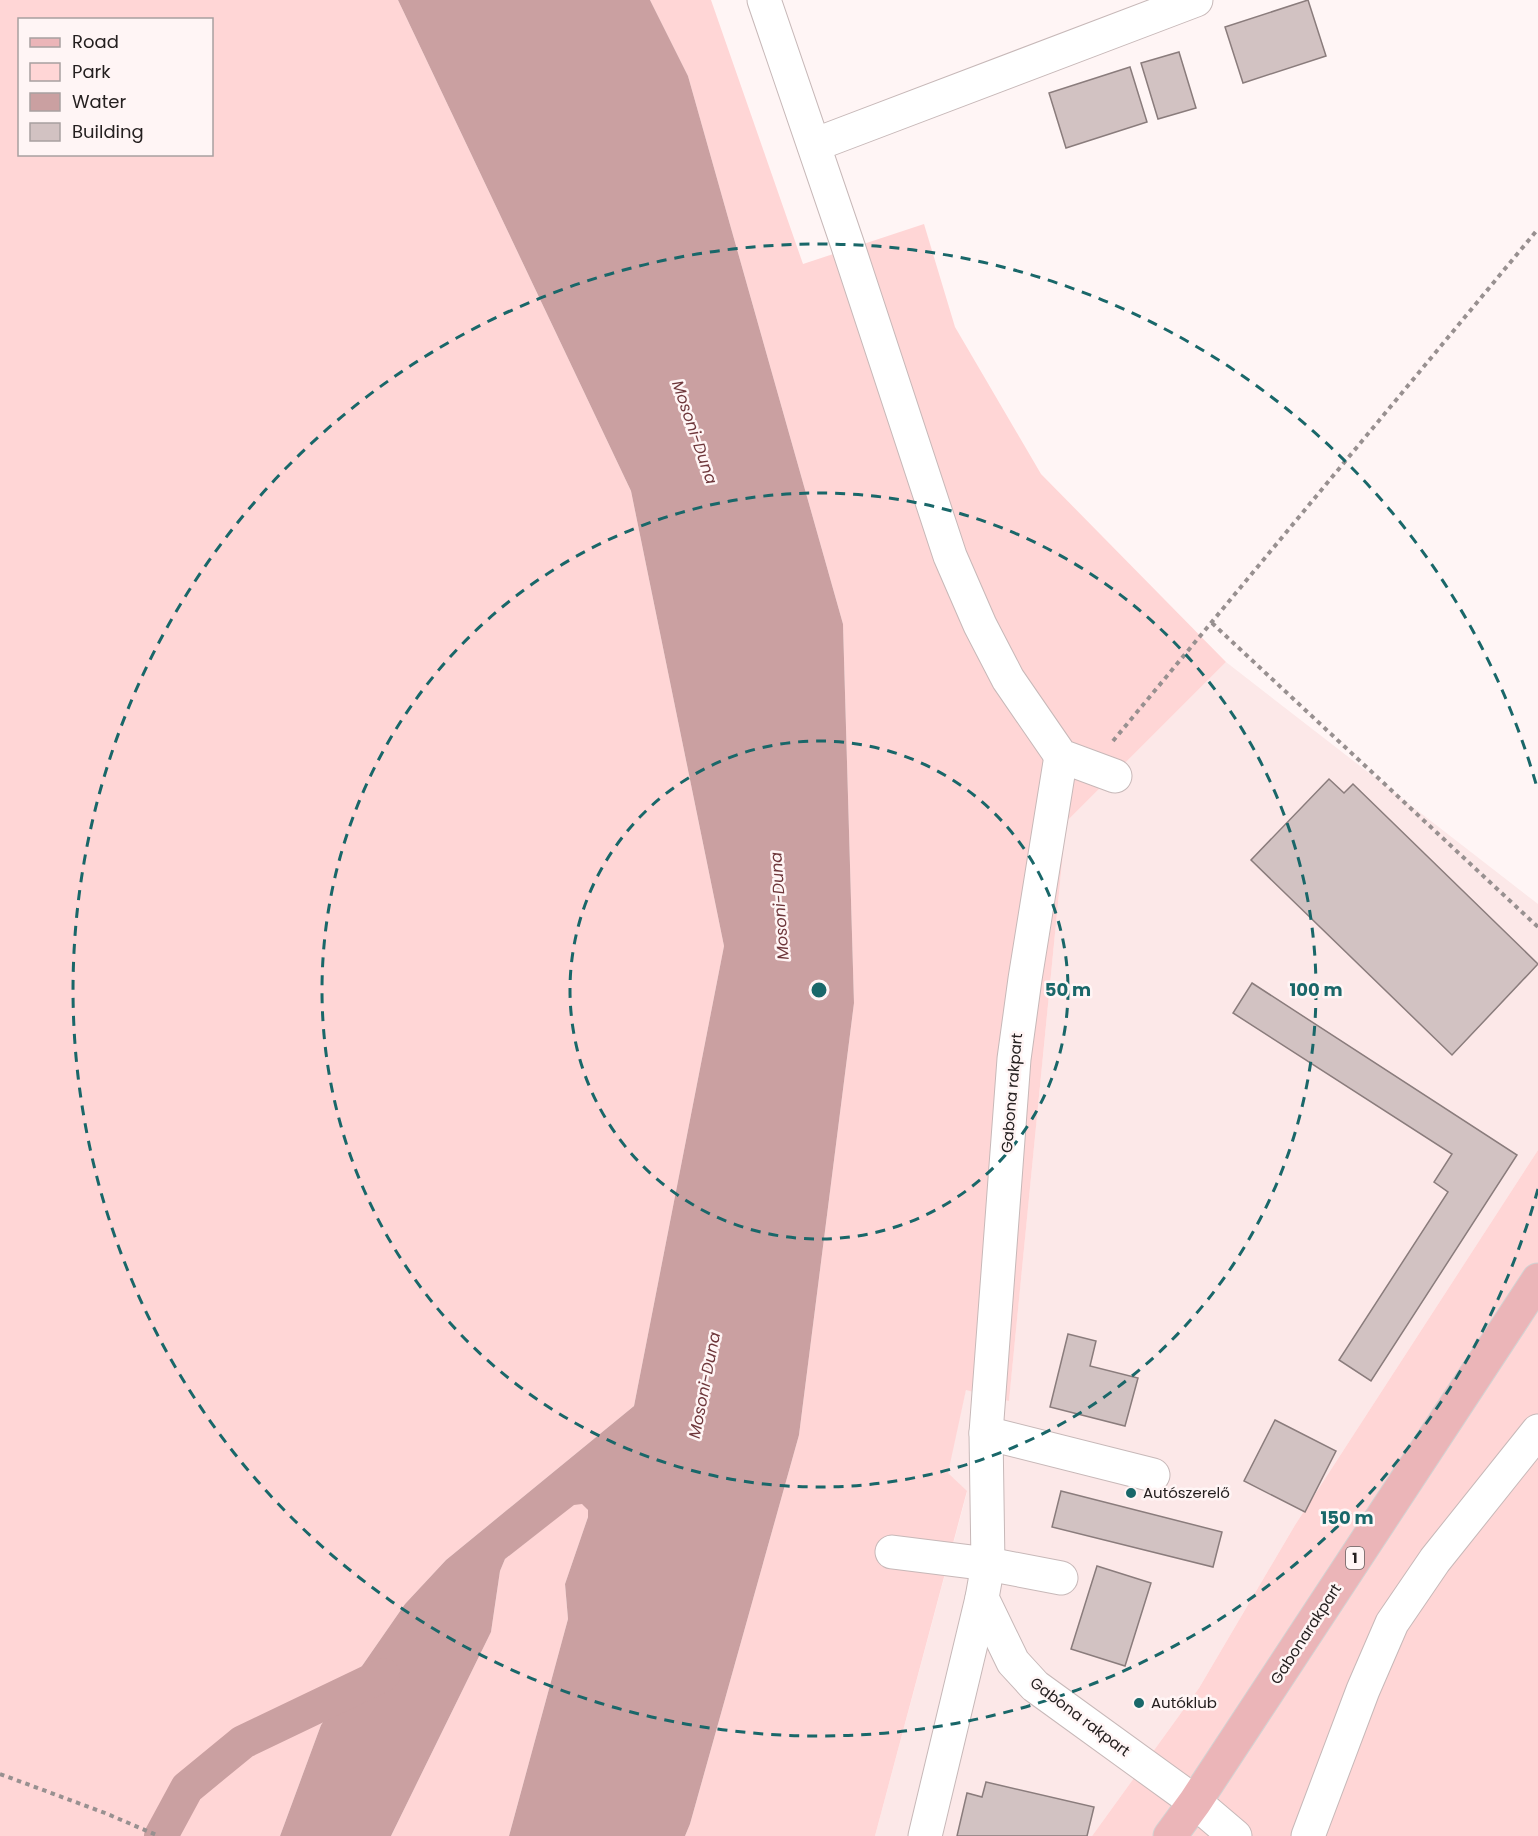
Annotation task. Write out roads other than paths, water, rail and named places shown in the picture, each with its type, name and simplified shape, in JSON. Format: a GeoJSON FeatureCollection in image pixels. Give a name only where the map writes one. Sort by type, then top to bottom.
{"type":"FeatureCollection","features":[{"type":"Feature","properties":{"kind":"main road","name":"Gabonarakpart"},"geometry":{"type":"LineString","coordinates":[[1170,1836],[1195,1802],[1538,1280]]}},
{"type":"Feature","properties":{"kind":"street"},"geometry":{"type":"LineString","coordinates":[[764,0],[950,556],[980,625],[1008,679],[1061,756],[1103,772]]}},
{"type":"Feature","properties":{"kind":"street"},"geometry":{"type":"LineString","coordinates":[[814,145],[1188,1]]}},
{"type":"Feature","properties":{"kind":"street","name":"Gabona rakpart"},"geometry":{"type":"LineString","coordinates":[[1061,756],[1014,1059],[986,1433],[988,1564],[982,1598],[1013,1662],[1035,1686],[1195,1802],[1235,1836]]}},
{"type":"Feature","properties":{"kind":"street"},"geometry":{"type":"LineString","coordinates":[[1308,1836],[1363,1690],[1392,1623],[1435,1560],[1538,1431]]}},
{"type":"Feature","properties":{"kind":"street"},"geometry":{"type":"LineString","coordinates":[[986,1433],[1153,1475]]}},
{"type":"Feature","properties":{"kind":"street"},"geometry":{"type":"LineString","coordinates":[[892,1552],[988,1564],[1061,1578]]}},
{"type":"Feature","properties":{"kind":"street"},"geometry":{"type":"LineString","coordinates":[[925,1836],[982,1598]]}},
{"type":"Feature","properties":{"kind":"water","name":"Mosoni-Duna"},"geometry":{"type":"Polygon","coordinates":[[[398,0],[650,0],[688,76],[843,624],[854,1003],[799,1435],[685,1836],[509,1836],[568,1619],[565,1584],[588,1517],[588,1510],[582,1504],[574,1505],[505,1559],[500,1571],[491,1632],[391,1836],[280,1836],[321,1725],[405,1604],[446,1560],[634,1406],[724,946],[631,491],[398,0]]]}},
{"type":"Feature","properties":{"kind":"waterway"},"geometry":{"type":"LineString","coordinates":[[161,1836],[187,1788],[243,1742],[383,1675]]}},
{"type":"Feature","properties":{"kind":"place","name":"Autószerelő"},"geometry":{"type":"Point","coordinates":[1131,1493]}},
{"type":"Feature","properties":{"kind":"place","name":"Autóklub"},"geometry":{"type":"Point","coordinates":[1139,1703]}}]}
